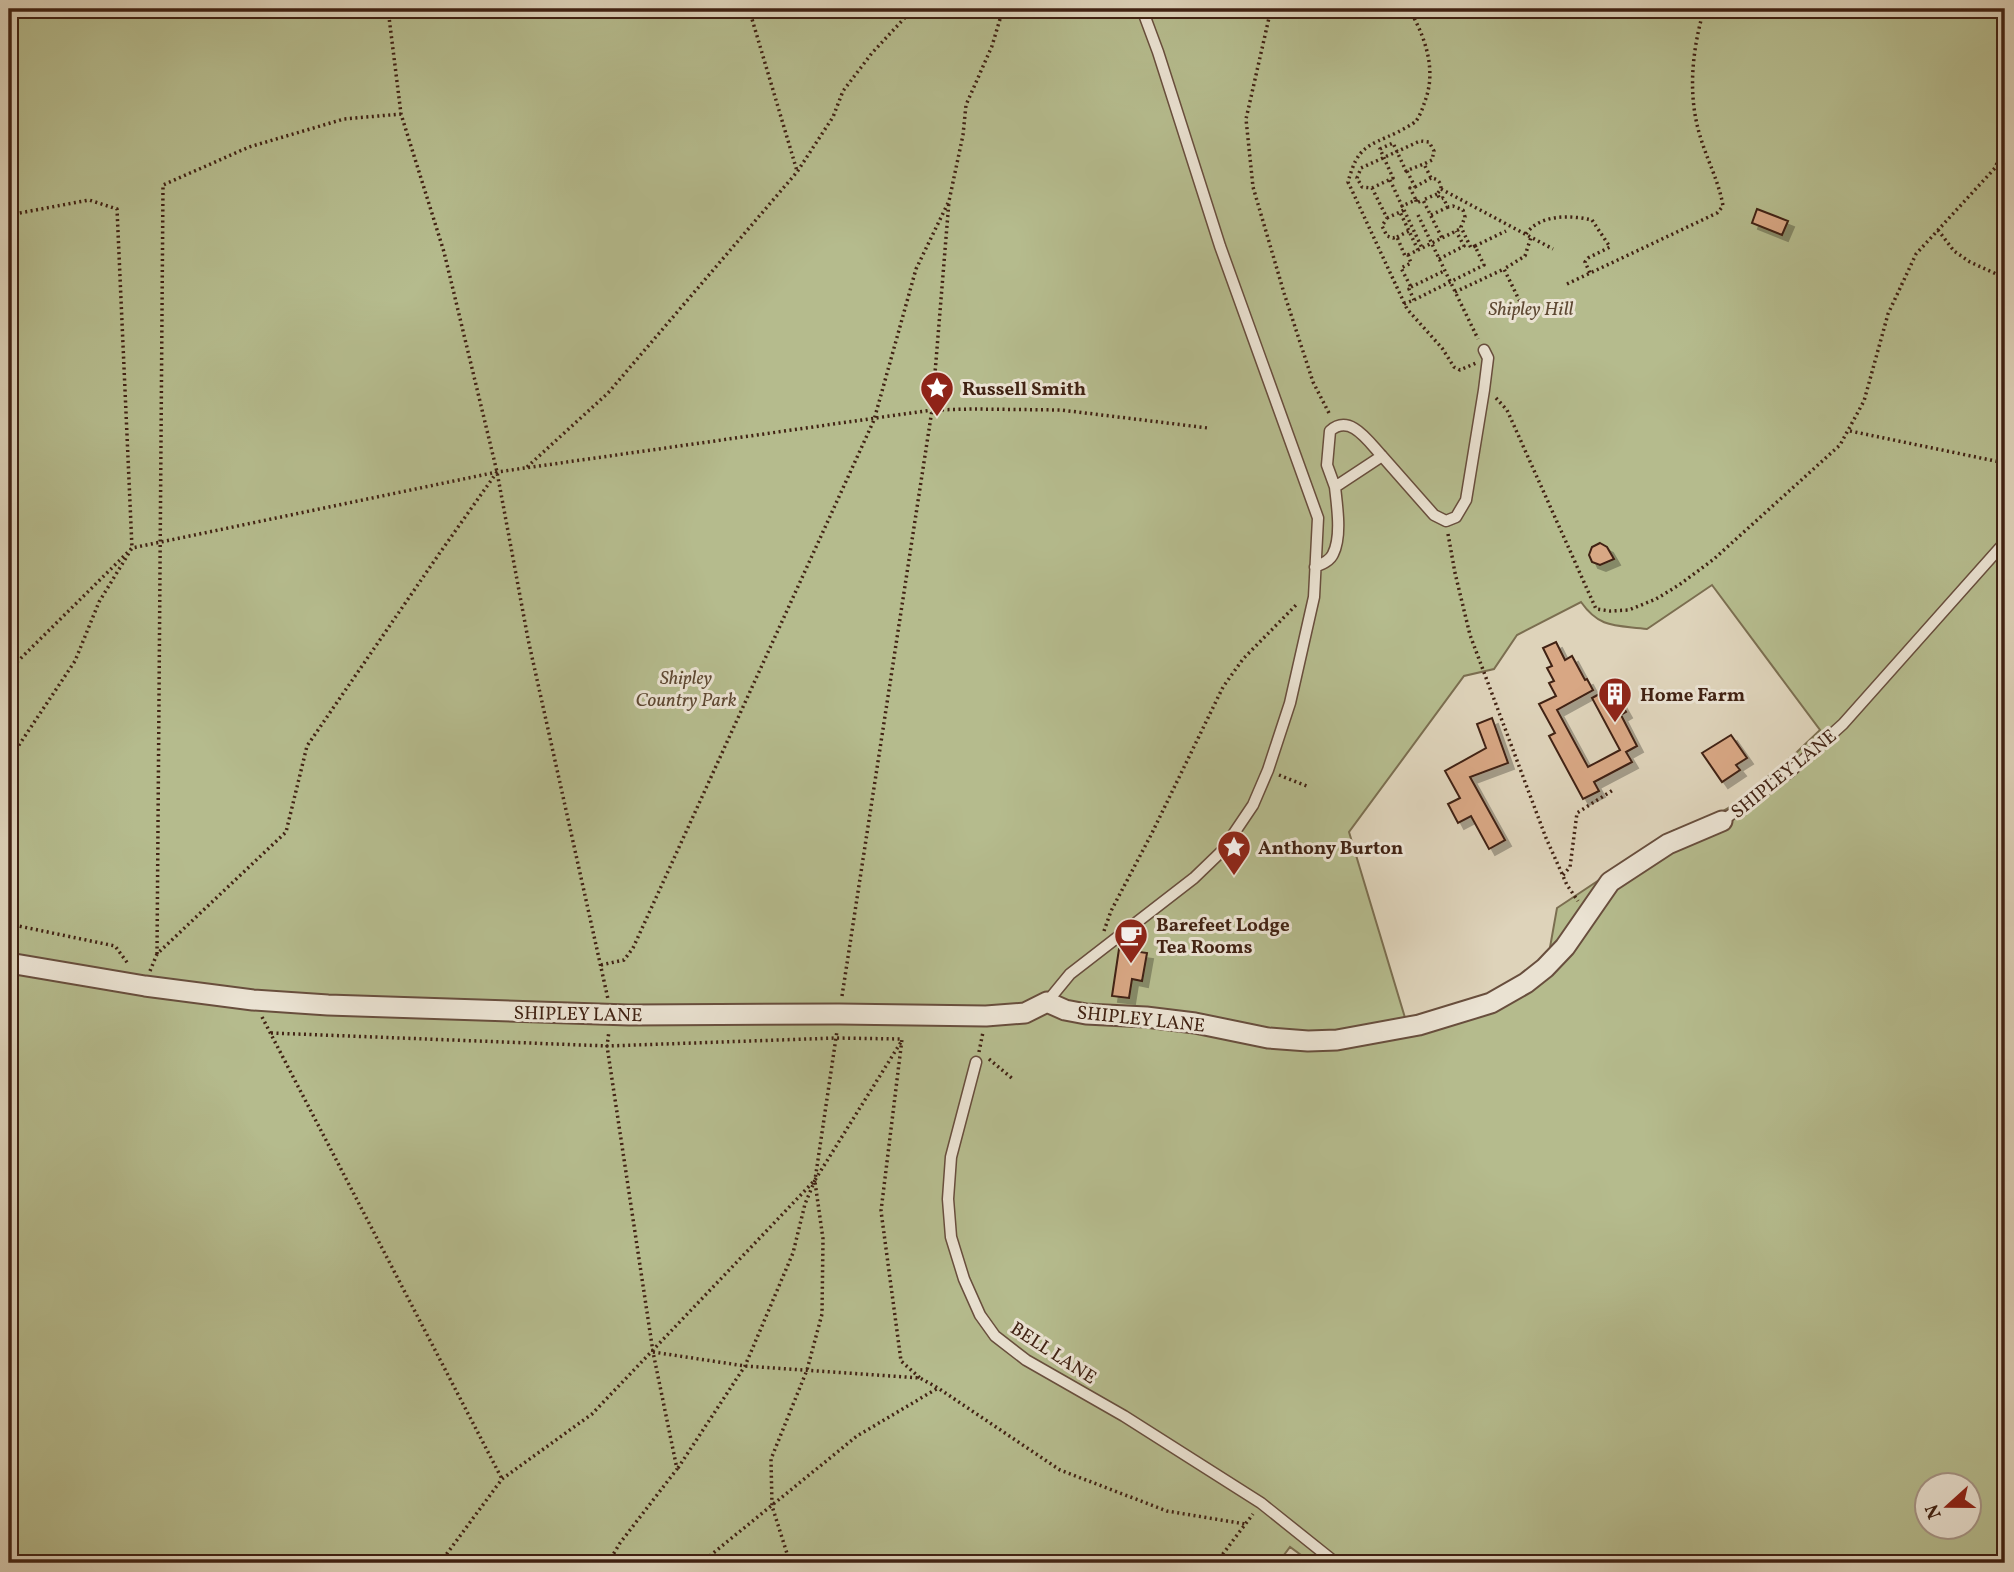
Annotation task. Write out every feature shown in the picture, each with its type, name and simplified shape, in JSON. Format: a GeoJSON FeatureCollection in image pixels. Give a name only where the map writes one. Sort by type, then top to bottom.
{"type":"FeatureCollection","features":[{"type":"Feature","properties":{"kind":"street","name":"SHIPLEY LANE"},"geometry":{"type":"LineString","coordinates":[[9,963],[145,986],[253,1000],[328,1005],[611,1014],[986,1016],[1025,1013],[1046,1002],[1086,1014],[1195,1023],[1268,1038],[1337,1040],[1419,1025],[1491,1003],[1526,983],[1545,968],[1565,947],[1610,882],[1668,844],[1722,821]]}},
{"type":"Feature","properties":{"kind":"lane"},"geometry":{"type":"LineString","coordinates":[[1046,1002],[1070,974],[1194,878],[1222,851],[1253,805],[1268,770],[1290,703],[1314,597],[1318,518],[1220,246],[1142,9]]}},
{"type":"Feature","properties":{"kind":"lane"},"geometry":{"type":"LineString","coordinates":[[1315,568],[1327,562],[1334,554],[1339,525],[1335,487],[1327,465],[1329,432],[1335,426],[1342,424],[1353,427],[1434,515],[1446,521],[1456,517],[1466,500],[1484,390],[1486,354]]}},
{"type":"Feature","properties":{"kind":"lane"},"geometry":{"type":"LineString","coordinates":[[1335,487],[1382,456]]}},
{"type":"Feature","properties":{"kind":"lane","name":"SHIPLEY LANE"},"geometry":{"type":"LineString","coordinates":[[1722,821],[1790,772],[1843,724],[2005,542]]}},
{"type":"Feature","properties":{"kind":"lane","name":"BELL LANE"},"geometry":{"type":"LineString","coordinates":[[976,1062],[951,1157],[948,1199],[951,1237],[964,1279],[980,1315],[995,1336],[1026,1360],[1124,1416],[1261,1503],[1336,1563]]}},
{"type":"Feature","properties":{"kind":"path"},"geometry":{"type":"LineString","coordinates":[[388,9],[401,114],[444,251],[497,472],[528,639],[611,1014],[607,1046],[653,1352],[677,1469]]}},
{"type":"Feature","properties":{"kind":"path"},"geometry":{"type":"LineString","coordinates":[[749,9],[797,172]]}},
{"type":"Feature","properties":{"kind":"path"},"geometry":{"type":"LineString","coordinates":[[525,468],[608,393],[797,172],[833,117],[842,91],[872,53],[913,9]]}},
{"type":"Feature","properties":{"kind":"path"},"geometry":{"type":"LineString","coordinates":[[790,1563],[772,1506],[771,1459],[807,1370],[822,1314],[822,1239],[815,1180],[932,410],[949,201],[963,135],[966,105],[992,46],[1003,9]]}},
{"type":"Feature","properties":{"kind":"path"},"geometry":{"type":"LineString","coordinates":[[1271,9],[1246,119],[1253,187],[1313,382],[1335,426]]}},
{"type":"Feature","properties":{"kind":"path"},"geometry":{"type":"LineString","coordinates":[[1409,9],[1420,27],[1428,52],[1429,92],[1416,120],[1365,147],[1358,154],[1348,182],[1407,309],[1443,348],[1454,367],[1460,370],[1486,354]]}},
{"type":"Feature","properties":{"kind":"path"},"geometry":{"type":"LineString","coordinates":[[1567,284],[1717,213],[1723,206],[1720,187],[1699,135],[1693,104],[1692,65],[1696,35],[1704,9]]}},
{"type":"Feature","properties":{"kind":"path"},"geometry":{"type":"LineString","coordinates":[[145,986],[157,954],[163,185],[249,147],[344,119],[401,114]]}},
{"type":"Feature","properties":{"kind":"path"},"geometry":{"type":"LineString","coordinates":[[1408,171],[1432,160],[1434,151],[1429,142],[1420,141],[1396,152],[1384,158],[1361,168],[1357,178],[1362,187],[1371,188],[1393,178],[1384,158],[1380,149],[1393,143],[1396,152],[1415,187]]}},
{"type":"Feature","properties":{"kind":"path"},"geometry":{"type":"LineString","coordinates":[[1484,390],[1507,410],[1597,609],[1629,610],[1656,599],[1714,559],[1840,445],[1864,401],[1888,314],[1916,254],[1995,168],[2005,144]]}},
{"type":"Feature","properties":{"kind":"path"},"geometry":{"type":"LineString","coordinates":[[1424,164],[1431,178]]}},
{"type":"Feature","properties":{"kind":"path"},"geometry":{"type":"LineString","coordinates":[[1409,231],[1394,238],[1387,236],[1382,226],[1387,218],[1416,201],[1437,194],[1441,189],[1440,182],[1431,178],[1410,188],[1416,201]]}},
{"type":"Feature","properties":{"kind":"path"},"geometry":{"type":"LineString","coordinates":[[1390,180],[1420,249]]}},
{"type":"Feature","properties":{"kind":"path"},"geometry":{"type":"LineString","coordinates":[[1371,188],[1387,218]]}},
{"type":"Feature","properties":{"kind":"path"},"geometry":{"type":"LineString","coordinates":[[1441,189],[1553,249]]}},
{"type":"Feature","properties":{"kind":"path"},"geometry":{"type":"LineString","coordinates":[[1437,194],[1448,207]]}},
{"type":"Feature","properties":{"kind":"path"},"geometry":{"type":"LineString","coordinates":[[9,215],[89,200],[117,209],[132,548],[99,602],[75,661],[9,760]]}},
{"type":"Feature","properties":{"kind":"path"},"geometry":{"type":"LineString","coordinates":[[1423,200],[1442,238]]}},
{"type":"Feature","properties":{"kind":"path"},"geometry":{"type":"LineString","coordinates":[[601,965],[624,960],[633,948],[755,684],[874,420],[916,269],[949,201]]}},
{"type":"Feature","properties":{"kind":"path"},"geometry":{"type":"LineString","coordinates":[[1431,215],[1453,206],[1462,210],[1465,217],[1462,228],[1471,248],[1506,231]]}},
{"type":"Feature","properties":{"kind":"path"},"geometry":{"type":"LineString","coordinates":[[1402,210],[1409,231],[1420,249]]}},
{"type":"Feature","properties":{"kind":"path"},"geometry":{"type":"LineString","coordinates":[[1418,215],[1478,339]]}},
{"type":"Feature","properties":{"kind":"path"},"geometry":{"type":"LineString","coordinates":[[1526,234],[1532,226],[1543,220],[1560,217],[1592,220],[1610,247],[1588,258],[1585,262],[1590,273]]}},
{"type":"Feature","properties":{"kind":"path"},"geometry":{"type":"LineString","coordinates":[[1408,255],[1462,228]]}},
{"type":"Feature","properties":{"kind":"path"},"geometry":{"type":"LineString","coordinates":[[1938,230],[1954,251],[1969,262],[2005,278]]}},
{"type":"Feature","properties":{"kind":"path"},"geometry":{"type":"LineString","coordinates":[[1439,259],[1464,246],[1456,231]]}},
{"type":"Feature","properties":{"kind":"path"},"geometry":{"type":"LineString","coordinates":[[1397,237],[1411,263],[1401,268],[1412,287]]}},
{"type":"Feature","properties":{"kind":"path"},"geometry":{"type":"LineString","coordinates":[[1455,292],[1525,256],[1531,237]]}},
{"type":"Feature","properties":{"kind":"path"},"geometry":{"type":"LineString","coordinates":[[1404,304],[1484,265],[1475,246]]}},
{"type":"Feature","properties":{"kind":"path"},"geometry":{"type":"LineString","coordinates":[[1616,261],[1618,266]]}},
{"type":"Feature","properties":{"kind":"path"},"geometry":{"type":"LineString","coordinates":[[1504,269],[1527,316]]}},
{"type":"Feature","properties":{"kind":"path"},"geometry":{"type":"LineString","coordinates":[[1414,300],[1409,289],[1444,270]]}},
{"type":"Feature","properties":{"kind":"path"},"geometry":{"type":"LineString","coordinates":[[9,670],[132,548],[497,472],[932,410],[1061,410],[1208,428]]}},
{"type":"Feature","properties":{"kind":"path"},"geometry":{"type":"LineString","coordinates":[[1849,431],[2005,463]]}},
{"type":"Feature","properties":{"kind":"path"},"geometry":{"type":"LineString","coordinates":[[157,954],[286,832],[307,746],[497,472]]}},
{"type":"Feature","properties":{"kind":"path"},"geometry":{"type":"LineString","coordinates":[[1446,521],[1470,635],[1546,838],[1567,885],[1587,915]]}},
{"type":"Feature","properties":{"kind":"path"},"geometry":{"type":"LineString","coordinates":[[1096,954],[1111,911],[1223,687],[1242,659],[1314,586]]}},
{"type":"Feature","properties":{"kind":"path"},"geometry":{"type":"LineString","coordinates":[[1268,770],[1309,787]]}},
{"type":"Feature","properties":{"kind":"path"},"geometry":{"type":"LineString","coordinates":[[1563,875],[1570,867],[1577,813],[1613,790]]}},
{"type":"Feature","properties":{"kind":"path"},"geometry":{"type":"LineString","coordinates":[[9,924],[115,946],[145,986]]}},
{"type":"Feature","properties":{"kind":"path"},"geometry":{"type":"LineString","coordinates":[[253,1000],[502,1479]]}},
{"type":"Feature","properties":{"kind":"path"},"geometry":{"type":"LineString","coordinates":[[608,1563],[620,1543],[677,1469],[745,1366],[793,1252],[805,1204],[815,1180],[916,1015]]}},
{"type":"Feature","properties":{"kind":"path"},"geometry":{"type":"LineString","coordinates":[[976,1062],[986,1016]]}},
{"type":"Feature","properties":{"kind":"path"},"geometry":{"type":"LineString","coordinates":[[271,1033],[607,1046],[836,1038],[902,1039]]}},
{"type":"Feature","properties":{"kind":"path"},"geometry":{"type":"LineString","coordinates":[[902,1039],[881,1211],[901,1361],[920,1378],[1060,1470],[1167,1511],[1245,1524]]}},
{"type":"Feature","properties":{"kind":"path"},"geometry":{"type":"LineString","coordinates":[[980,1051],[1014,1080]]}},
{"type":"Feature","properties":{"kind":"path"},"geometry":{"type":"LineString","coordinates":[[440,1563],[502,1479],[592,1414],[815,1180]]}},
{"type":"Feature","properties":{"kind":"path"},"geometry":{"type":"LineString","coordinates":[[653,1352],[745,1366],[920,1378]]}},
{"type":"Feature","properties":{"kind":"path"},"geometry":{"type":"LineString","coordinates":[[701,1563],[857,1436],[938,1388]]}},
{"type":"Feature","properties":{"kind":"path"},"geometry":{"type":"LineString","coordinates":[[1216,1563],[1261,1503]]}},
{"type":"Feature","properties":{"kind":"green space","name":"Shipley Country Park"},"geometry":{"type":"Polygon","coordinates":[[[9,9],[2005,9],[2005,1563],[1312,1563],[1290,1547],[1278,1563],[9,1563],[9,9]],[[1712,585],[1647,629],[1618,626],[1602,621],[1581,602],[1517,635],[1494,669],[1464,676],[1349,832],[1406,1021],[1490,996],[1523,976],[1549,953],[1557,908],[1673,831],[1709,819],[1735,804],[1820,730],[1712,585]]]}},
{"type":"Feature","properties":{"kind":"building"},"geometry":{"type":"Polygon","coordinates":[[[1757,209],[1788,221],[1782,235],[1752,223],[1757,209]]]}},
{"type":"Feature","properties":{"kind":"building"},"geometry":{"type":"Polygon","coordinates":[[[1600,543],[1607,547],[1614,559],[1600,565],[1592,562],[1589,555],[1592,547],[1600,543]]]}},
{"type":"Feature","properties":{"kind":"building","name":"Home Farm"},"geometry":{"type":"Polygon","coordinates":[[[1556,642],[1565,660],[1572,656],[1593,690],[1557,710],[1588,767],[1620,750],[1592,698],[1612,687],[1626,712],[1621,715],[1637,746],[1626,752],[1632,762],[1594,782],[1599,791],[1583,799],[1549,736],[1555,733],[1539,704],[1556,696],[1549,683],[1554,681],[1547,668],[1552,666],[1543,648],[1556,642]]]}},
{"type":"Feature","properties":{"kind":"building"},"geometry":{"type":"Polygon","coordinates":[[[1492,718],[1508,763],[1470,777],[1505,840],[1489,849],[1471,816],[1458,823],[1448,804],[1460,798],[1445,771],[1486,748],[1477,724],[1492,718]]]}},
{"type":"Feature","properties":{"kind":"building"},"geometry":{"type":"Polygon","coordinates":[[[1731,735],[1747,758],[1736,765],[1740,770],[1722,782],[1702,753],[1731,735]]]}},
{"type":"Feature","properties":{"kind":"building","name":"Barefeet Lodge Tea Rooms"},"geometry":{"type":"Polygon","coordinates":[[[1119,949],[1147,953],[1142,981],[1132,979],[1129,998],[1112,996],[1119,949]]]}},
{"type":"Feature","properties":{"kind":"place","name":"Russell Smith"},"geometry":{"type":"Point","coordinates":[937,418]}},
{"type":"Feature","properties":{"kind":"place","name":"Home Farm"},"geometry":{"type":"Point","coordinates":[1615,724]}},
{"type":"Feature","properties":{"kind":"place","name":"Anthony Burton"},"geometry":{"type":"Point","coordinates":[1234,877]}},
{"type":"Feature","properties":{"kind":"place","name":"Barefeet Lodge Tea Rooms"},"geometry":{"type":"Point","coordinates":[1131,965]}},
{"type":"Feature","properties":{"kind":"park label","name":"Shipley Hill"},"geometry":{"type":"Point","coordinates":[1531,308]}}]}
